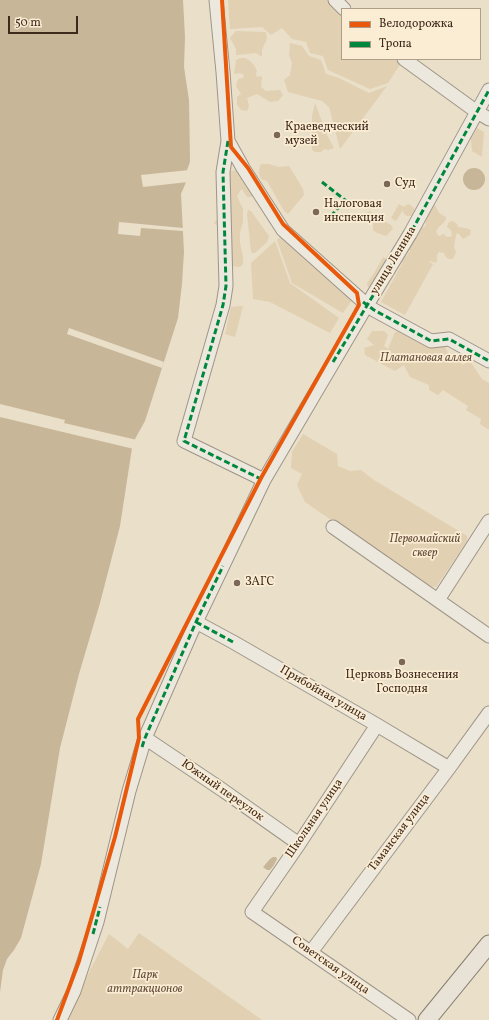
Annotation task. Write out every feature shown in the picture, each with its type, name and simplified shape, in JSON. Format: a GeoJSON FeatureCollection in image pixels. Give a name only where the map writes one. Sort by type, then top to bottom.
{"type":"FeatureCollection","features":[{"type":"Feature","properties":{"kind":"main road"},"geometry":{"type":"LineString","coordinates":[[427,1020],[489,944]]}},
{"type":"Feature","properties":{"kind":"street"},"geometry":{"type":"LineString","coordinates":[[216,0],[228,141],[223,172],[226,286],[184,441],[264,480]]}},
{"type":"Feature","properties":{"kind":"street"},"geometry":{"type":"LineString","coordinates":[[335,0],[343,8]]}},
{"type":"Feature","properties":{"kind":"street"},"geometry":{"type":"LineString","coordinates":[[405,60],[489,119]]}},
{"type":"Feature","properties":{"kind":"street","name":"улица Ленина"},"geometry":{"type":"LineString","coordinates":[[60,1020],[74,991],[97,922],[129,791],[145,738],[196,622],[264,480],[410,234],[489,90]]}},
{"type":"Feature","properties":{"kind":"street"},"geometry":{"type":"LineString","coordinates":[[228,141],[243,168],[283,230],[367,305],[431,341],[449,339],[489,361]]}},
{"type":"Feature","properties":{"kind":"street"},"geometry":{"type":"LineString","coordinates":[[438,600],[489,521]]}},
{"type":"Feature","properties":{"kind":"street"},"geometry":{"type":"LineString","coordinates":[[333,527],[489,636]]}},
{"type":"Feature","properties":{"kind":"street","name":"Прибойная улица"},"geometry":{"type":"LineString","coordinates":[[196,622],[377,725],[449,768]]}},
{"type":"Feature","properties":{"kind":"street","name":"Таманская улица"},"geometry":{"type":"LineString","coordinates":[[311,952],[489,713]]}},
{"type":"Feature","properties":{"kind":"street","name":"Школьная улица"},"geometry":{"type":"LineString","coordinates":[[252,912],[299,844],[377,725]]}},
{"type":"Feature","properties":{"kind":"street","name":"Южный переулок"},"geometry":{"type":"LineString","coordinates":[[145,738],[299,844]]}},
{"type":"Feature","properties":{"kind":"street","name":"Советская улица"},"geometry":{"type":"LineString","coordinates":[[252,912],[409,1020]]}},
{"type":"Feature","properties":{"kind":"green space"},"geometry":{"type":"Polygon","coordinates":[[[228,0],[331,0],[341,11],[341,60],[398,60],[401,63],[388,83],[370,89],[328,70],[323,56],[310,53],[306,42],[292,39],[282,28],[271,35],[262,27],[230,29],[228,0]]]}},
{"type":"Feature","properties":{"kind":"green space"},"geometry":{"type":"Polygon","coordinates":[[[236,31],[266,32],[267,39],[262,50],[262,57],[256,53],[236,55],[236,49],[230,38],[236,31]]]}},
{"type":"Feature","properties":{"kind":"green space"},"geometry":{"type":"Polygon","coordinates":[[[290,43],[302,46],[309,56],[321,60],[326,74],[339,78],[369,93],[387,86],[340,149],[329,107],[322,101],[288,92],[284,80],[290,75],[292,63],[289,55],[290,43]]]}},
{"type":"Feature","properties":{"kind":"green space"},"geometry":{"type":"Polygon","coordinates":[[[245,58],[254,65],[257,71],[257,77],[262,76],[261,87],[266,91],[280,90],[283,95],[278,101],[270,102],[257,94],[247,98],[249,106],[247,111],[241,110],[237,104],[237,97],[241,94],[236,86],[238,79],[243,78],[244,75],[240,73],[234,74],[236,60],[245,58]]]}},
{"type":"Feature","properties":{"kind":"green space"},"geometry":{"type":"Polygon","coordinates":[[[315,103],[327,135],[334,148],[328,150],[324,149],[321,152],[315,152],[312,150],[312,116],[315,103]]]}},
{"type":"Feature","properties":{"kind":"green space"},"geometry":{"type":"Polygon","coordinates":[[[477,128],[484,132],[482,157],[472,151],[471,138],[477,128]]]}},
{"type":"Feature","properties":{"kind":"green space"},"geometry":{"type":"Polygon","coordinates":[[[263,164],[279,167],[289,166],[303,189],[304,195],[288,214],[284,211],[267,181],[261,179],[259,173],[260,165],[263,164]]]}},
{"type":"Feature","properties":{"kind":"green space"},"geometry":{"type":"Polygon","coordinates":[[[238,170],[243,177],[246,187],[252,193],[252,197],[247,197],[242,189],[237,196],[243,209],[240,243],[243,264],[240,267],[231,266],[222,229],[214,223],[219,217],[230,171],[238,170]]]}},
{"type":"Feature","properties":{"kind":"green space"},"geometry":{"type":"Polygon","coordinates":[[[399,204],[404,207],[409,204],[413,207],[415,211],[412,216],[407,216],[404,214],[403,210],[396,221],[391,218],[399,204]]]}},
{"type":"Feature","properties":{"kind":"green space"},"geometry":{"type":"Polygon","coordinates":[[[430,205],[435,205],[439,213],[446,217],[445,221],[436,231],[439,236],[444,234],[448,237],[452,236],[451,230],[447,227],[449,222],[453,221],[458,227],[471,230],[470,235],[463,239],[458,233],[456,235],[454,247],[456,252],[453,259],[449,259],[444,253],[439,252],[436,263],[429,262],[433,264],[405,315],[381,302],[403,262],[400,262],[403,253],[406,257],[410,252],[405,238],[426,226],[425,221],[422,219],[430,205]]]}},
{"type":"Feature","properties":{"kind":"green space"},"geometry":{"type":"Polygon","coordinates":[[[248,210],[251,211],[269,236],[267,242],[255,253],[251,252],[247,214],[248,210]]]}},
{"type":"Feature","properties":{"kind":"green space"},"geometry":{"type":"Polygon","coordinates":[[[370,211],[391,225],[393,229],[386,236],[373,230],[373,223],[367,220],[365,216],[366,213],[370,211]]]}},
{"type":"Feature","properties":{"kind":"green space"},"geometry":{"type":"Polygon","coordinates":[[[283,234],[354,297],[343,313],[292,283],[277,240],[283,234]]]}},
{"type":"Feature","properties":{"kind":"green space"},"geometry":{"type":"Polygon","coordinates":[[[275,241],[290,283],[339,318],[330,333],[270,302],[253,299],[251,263],[275,241]]]}},
{"type":"Feature","properties":{"kind":"green space"},"geometry":{"type":"Polygon","coordinates":[[[383,257],[387,259],[371,289],[368,287],[367,283],[383,257]]]}},
{"type":"Feature","properties":{"kind":"green space"},"geometry":{"type":"Polygon","coordinates":[[[243,306],[235,337],[225,334],[231,307],[243,306]]]}},
{"type":"Feature","properties":{"kind":"green space","name":"Платановая аллея"},"geometry":{"type":"Polygon","coordinates":[[[403,330],[442,342],[450,356],[459,358],[462,365],[470,361],[482,379],[489,383],[489,430],[480,424],[481,419],[466,410],[468,406],[443,390],[438,395],[429,390],[429,385],[410,377],[404,365],[395,371],[365,355],[364,348],[374,345],[367,339],[372,331],[384,331],[388,335],[384,346],[388,349],[395,332],[403,330]]]}},
{"type":"Feature","properties":{"kind":"green space","name":"Первомайский сквер"},"geometry":{"type":"Polygon","coordinates":[[[303,434],[337,454],[338,466],[350,471],[361,470],[374,480],[467,536],[467,541],[436,587],[427,586],[305,502],[297,485],[302,474],[291,468],[292,452],[303,434]]]}},
{"type":"Feature","properties":{"kind":"green space","name":"Парк аттракционов"},"geometry":{"type":"Polygon","coordinates":[[[139,933],[262,1020],[64,1020],[109,934],[128,949],[139,933]]]}},
{"type":"Feature","properties":{"kind":"shaded area"},"geometry":{"type":"Polygon","coordinates":[[[0,0],[183,0],[185,37],[184,67],[189,100],[190,162],[187,170],[186,182],[181,194],[184,252],[178,318],[145,421],[135,439],[132,448],[120,526],[60,748],[41,864],[21,938],[7,959],[3,970],[0,992],[0,0]]]}},
{"type":"Feature","properties":{"kind":"shaded area"},"geometry":{"type":"Polygon","coordinates":[[[474,168],[482,171],[485,179],[482,187],[474,190],[466,187],[463,179],[466,171],[474,168]]]}},
{"type":"Feature","properties":{"kind":"shaded area"},"geometry":{"type":"Polygon","coordinates":[[[273,857],[276,857],[277,859],[270,870],[267,870],[263,867],[273,857]]]}},
{"type":"Feature","properties":{"kind":"pier"},"geometry":{"type":"Polygon","coordinates":[[[189,170],[188,182],[143,187],[141,175],[189,170]]]}},
{"type":"Feature","properties":{"kind":"pier"},"geometry":{"type":"Polygon","coordinates":[[[119,222],[183,228],[183,231],[141,228],[140,236],[118,234],[119,222]]]}},
{"type":"Feature","properties":{"kind":"pier"},"geometry":{"type":"Polygon","coordinates":[[[69,328],[164,362],[162,368],[67,334],[69,328]]]}},
{"type":"Feature","properties":{"kind":"pier"},"geometry":{"type":"Polygon","coordinates":[[[0,404],[65,420],[64,423],[137,440],[134,449],[0,417],[0,404]]]}},
{"type":"Feature","properties":{"kind":"marked path"},"geometry":{"type":"LineString","coordinates":[[333,362],[410,234],[489,90]]}},
{"type":"Feature","properties":{"kind":"marked path"},"geometry":{"type":"LineString","coordinates":[[228,141],[223,172],[226,286],[223,305],[184,441],[263,480]]}},
{"type":"Feature","properties":{"kind":"marked path"},"geometry":{"type":"LineString","coordinates":[[322,182],[345,200],[331,216]]}},
{"type":"Feature","properties":{"kind":"marked path"},"geometry":{"type":"LineString","coordinates":[[363,302],[374,310],[431,341],[449,339],[489,361]]}},
{"type":"Feature","properties":{"kind":"marked path"},"geometry":{"type":"LineString","coordinates":[[142,747],[196,622],[223,566]]}},
{"type":"Feature","properties":{"kind":"marked path"},"geometry":{"type":"LineString","coordinates":[[196,622],[233,642]]}},
{"type":"Feature","properties":{"kind":"marked path"},"geometry":{"type":"LineString","coordinates":[[93,934],[100,907]]}},
{"type":"Feature","properties":{"kind":"cycle path"},"geometry":{"type":"LineString","coordinates":[[57,1020],[79,961],[115,837],[139,738],[138,719],[261,478],[359,305],[357,293],[283,224],[248,168],[231,147],[222,0]]}},
{"type":"Feature","properties":{"kind":"place","name":"Краеведческий музей"},"geometry":{"type":"Point","coordinates":[277,135]}},
{"type":"Feature","properties":{"kind":"place","name":"Суд"},"geometry":{"type":"Point","coordinates":[387,184]}},
{"type":"Feature","properties":{"kind":"place","name":"Налоговая инспекция"},"geometry":{"type":"Point","coordinates":[316,212]}},
{"type":"Feature","properties":{"kind":"place","name":"ЗАГС"},"geometry":{"type":"Point","coordinates":[237,583]}},
{"type":"Feature","properties":{"kind":"place","name":"Церковь Вознесения Господня"},"geometry":{"type":"Point","coordinates":[402,662]}}]}
